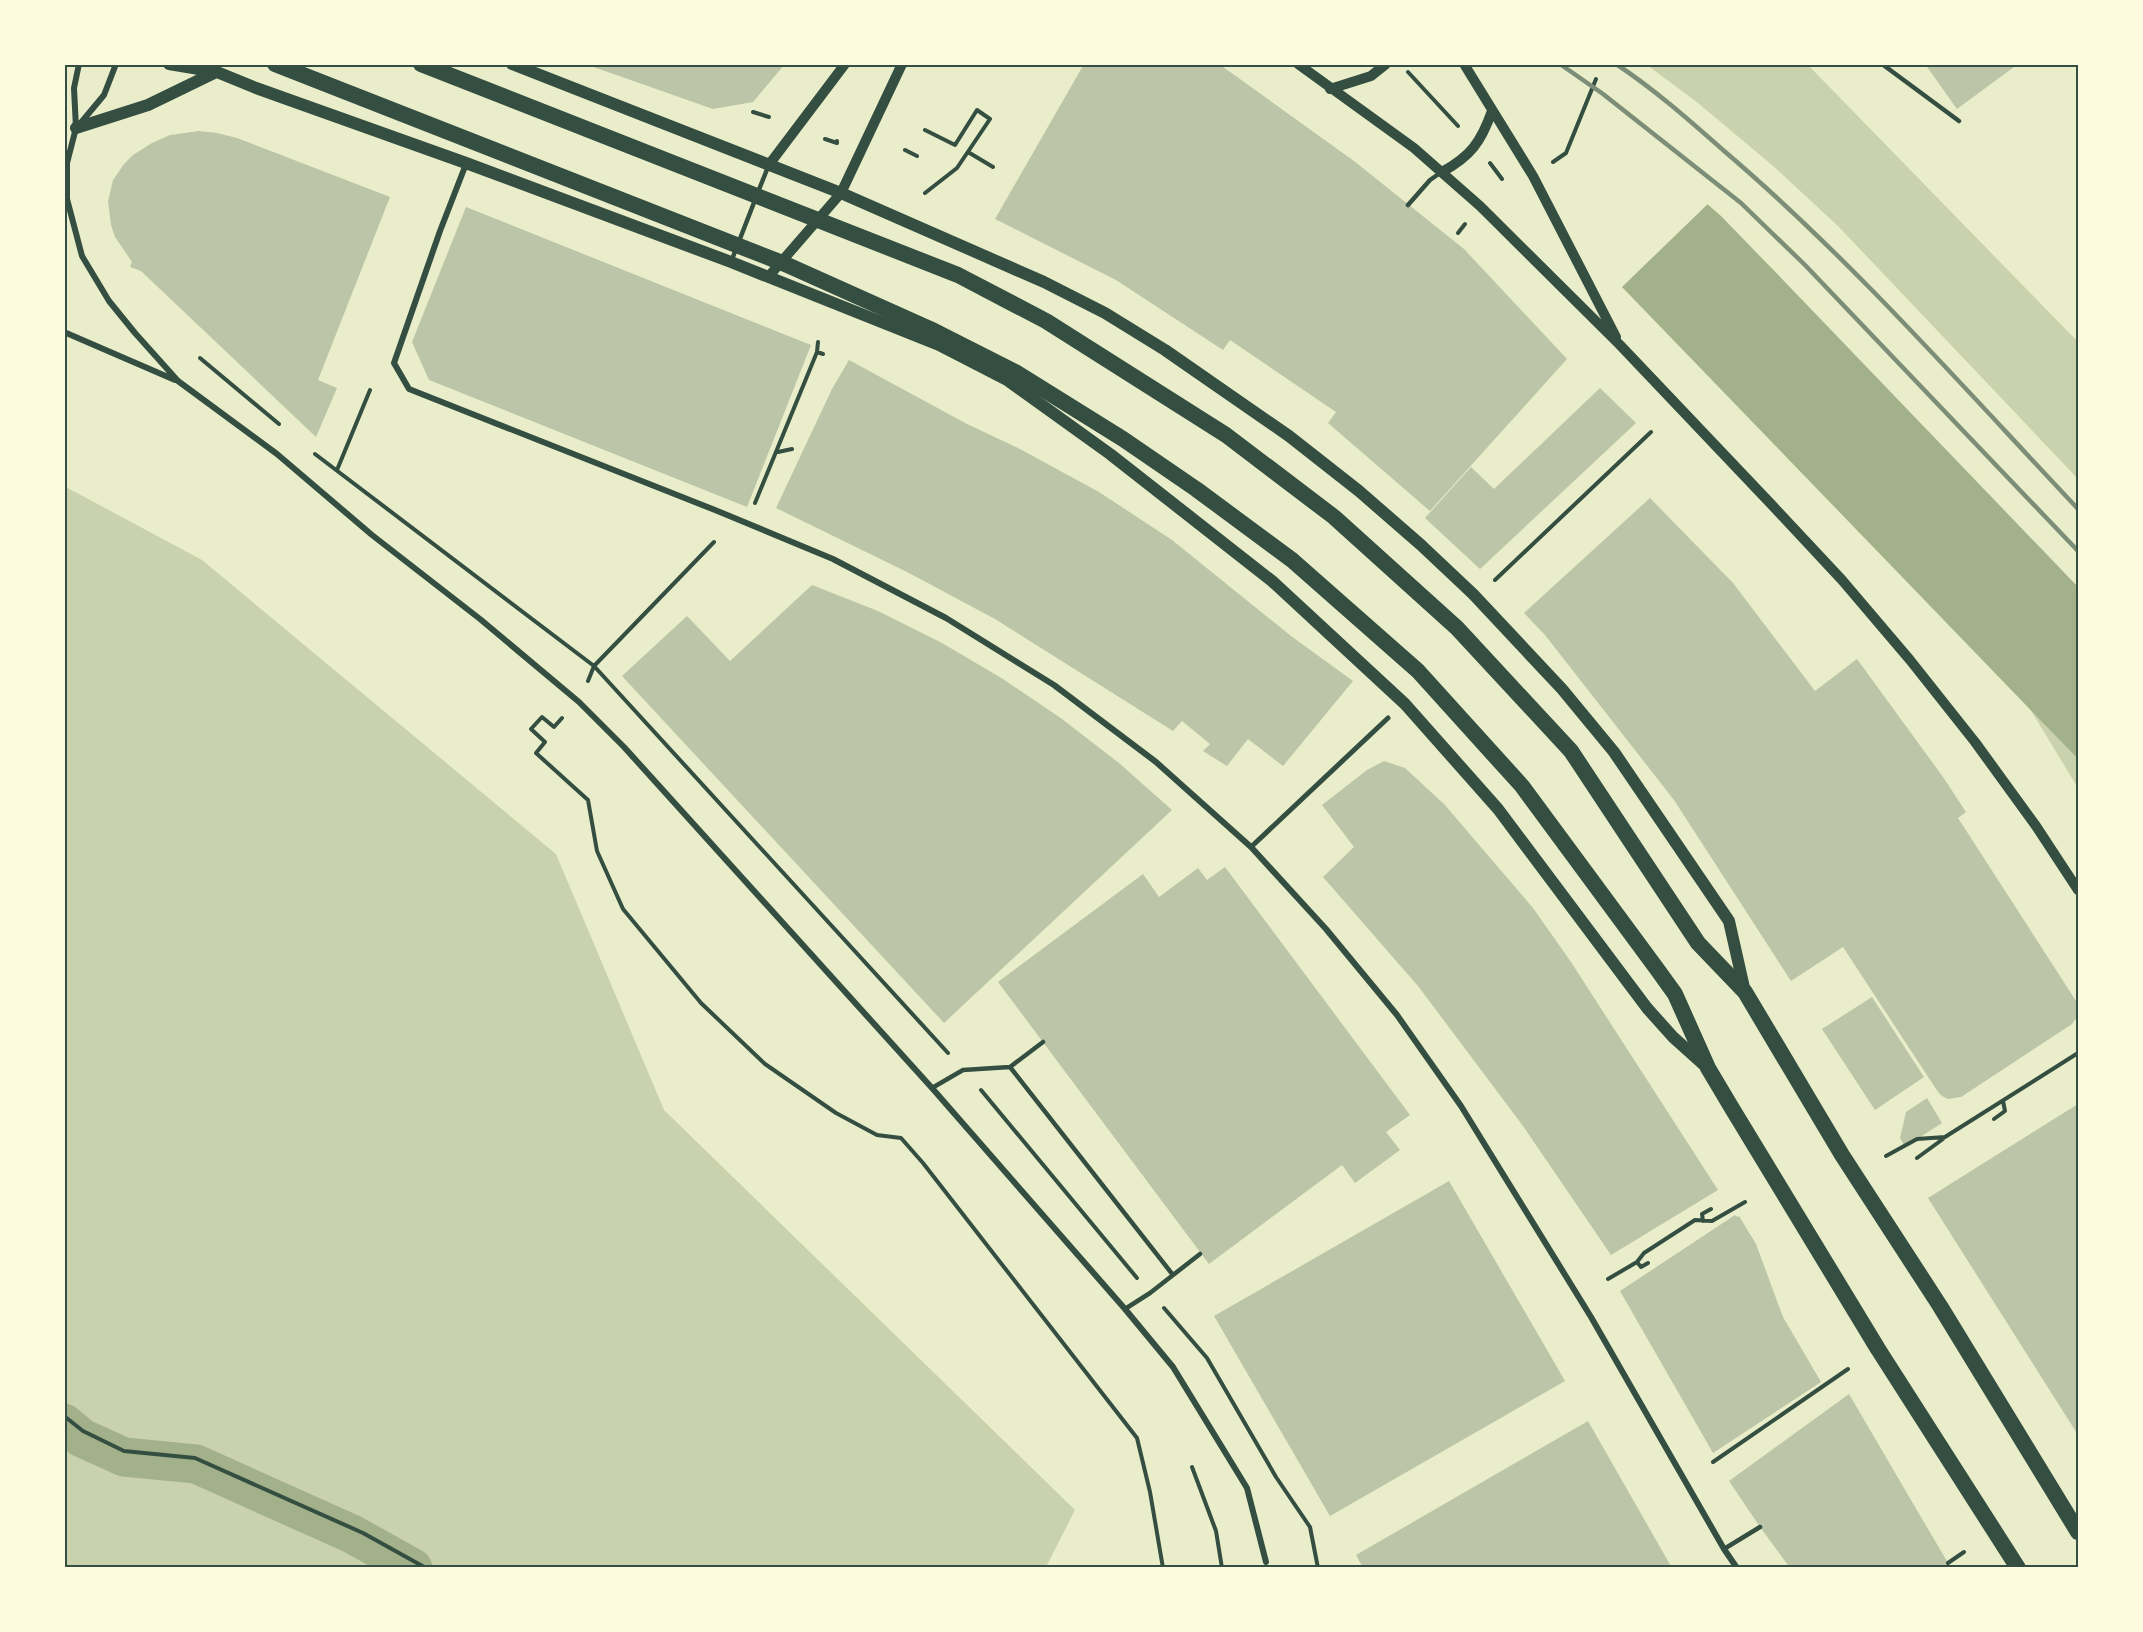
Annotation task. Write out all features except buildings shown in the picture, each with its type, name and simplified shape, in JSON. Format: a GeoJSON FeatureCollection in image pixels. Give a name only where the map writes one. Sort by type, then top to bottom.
{"type":"FeatureCollection","features":[{"type":"Feature","properties":{"kind":"highway"},"geometry":{"type":"LineString","coordinates":[[275,64],[785,264],[930,328],[1017,373],[1123,439],[1292,560],[1418,671],[1522,786],[1675,994],[1708,1068],[1878,1349],[2018,1568]]}},
{"type":"Feature","properties":{"kind":"highway"},"geometry":{"type":"LineString","coordinates":[[421,64],[958,276],[1046,321],[1226,435],[1334,517],[1435,607],[1509,683],[1570,751],[1698,943],[1745,992],[1842,1155],[1940,1306],[2079,1532]]}},
{"type":"Feature","properties":{"kind":"main road"},"geometry":{"type":"LineString","coordinates":[[169,64],[215,68],[365,129],[466,163],[769,276],[939,345],[1007,380],[1110,454],[1272,581],[1405,704],[1498,809],[1647,1008],[1673,1037],[1708,1068]]}},
{"type":"Feature","properties":{"kind":"main road"},"geometry":{"type":"LineString","coordinates":[[512,64],[841,193],[1044,282],[1105,313],[1182,361],[1289,436],[1359,491],[1473,594],[1546,672],[1614,752],[1729,921],[1745,992]]}},
{"type":"Feature","properties":{"kind":"main road"},"geometry":{"type":"LineString","coordinates":[[76,128],[148,105],[215,68]]}},
{"type":"Feature","properties":{"kind":"street"},"geometry":{"type":"LineString","coordinates":[[79,64],[74,88],[76,128],[67,164],[67,199],[82,256],[109,301],[178,381],[277,454],[372,536],[480,619],[579,702],[632,756],[932,1088],[1173,1367],[1248,1488],[1266,1562]]}},
{"type":"Feature","properties":{"kind":"street"},"geometry":{"type":"LineString","coordinates":[[76,128],[104,95],[116,64]]}},
{"type":"Feature","properties":{"kind":"street"},"geometry":{"type":"LineString","coordinates":[[768,166],[844,64]]}},
{"type":"Feature","properties":{"kind":"street"},"geometry":{"type":"LineString","coordinates":[[769,276],[841,193],[902,64]]}},
{"type":"Feature","properties":{"kind":"street"},"geometry":{"type":"LineString","coordinates":[[1298,64],[1390,130],[1442,172],[1480,206],[1620,345],[1842,580],[1910,660],[1975,741],[2079,890]]}},
{"type":"Feature","properties":{"kind":"street"},"geometry":{"type":"LineString","coordinates":[[1330,89],[1371,76],[1386,64]]}},
{"type":"Feature","properties":{"kind":"street"},"geometry":{"type":"LineString","coordinates":[[1464,64],[1533,176],[1620,345]]}},
{"type":"Feature","properties":{"kind":"street"},"geometry":{"type":"LineString","coordinates":[[1442,172],[1461,161],[1476,146],[1492,111]]}},
{"type":"Feature","properties":{"kind":"street"},"geometry":{"type":"LineString","coordinates":[[466,163],[394,363],[409,389],[833,559],[946,618],[1054,685],[1156,762],[1251,847],[1326,929],[1397,1015],[1461,1106],[1590,1317],[1737,1568]]}},
{"type":"Feature","properties":{"kind":"street"},"geometry":{"type":"LineString","coordinates":[[64,332],[178,381]]}},
{"type":"Feature","properties":{"kind":"street"},"geometry":{"type":"LineString","coordinates":[[1251,847],[1388,718]]}},
{"type":"Feature","properties":{"kind":"lane"},"geometry":{"type":"LineString","coordinates":[[1882,64],[1959,121]]}},
{"type":"Feature","properties":{"kind":"lane"},"geometry":{"type":"LineString","coordinates":[[731,262],[768,166]]}},
{"type":"Feature","properties":{"kind":"lane"},"geometry":{"type":"LineString","coordinates":[[1408,205],[1430,180],[1442,172]]}},
{"type":"Feature","properties":{"kind":"lane"},"geometry":{"type":"LineString","coordinates":[[932,1088],[963,1070],[1010,1067],[1043,1042]]}},
{"type":"Feature","properties":{"kind":"lane"},"geometry":{"type":"LineString","coordinates":[[1010,1067],[1173,1275]]}},
{"type":"Feature","properties":{"kind":"lane"},"geometry":{"type":"LineString","coordinates":[[1125,1309],[1150,1293],[1200,1254]]}},
{"type":"Feature","properties":{"kind":"lane"},"geometry":{"type":"LineString","coordinates":[[1724,1549],[1760,1527]]}},
{"type":"Feature","properties":{"kind":"path"},"geometry":{"type":"LineString","coordinates":[[925,130],[955,145],[978,110],[990,119],[957,168],[925,193]]}},
{"type":"Feature","properties":{"kind":"path"},"geometry":{"type":"LineString","coordinates":[[753,112],[769,117]]}},
{"type":"Feature","properties":{"kind":"path"},"geometry":{"type":"LineString","coordinates":[[905,150],[917,156]]}},
{"type":"Feature","properties":{"kind":"path"},"geometry":{"type":"LineString","coordinates":[[968,152],[993,167]]}},
{"type":"Feature","properties":{"kind":"path"},"geometry":{"type":"LineString","coordinates":[[754,504],[817,352],[818,342]]}},
{"type":"Feature","properties":{"kind":"path"},"geometry":{"type":"LineString","coordinates":[[817,352],[822,354]]}},
{"type":"Feature","properties":{"kind":"path"},"geometry":{"type":"LineString","coordinates":[[337,470],[370,390]]}},
{"type":"Feature","properties":{"kind":"path"},"geometry":{"type":"LineString","coordinates":[[1488,587],[1651,432]]}},
{"type":"Feature","properties":{"kind":"path"},"geometry":{"type":"LineString","coordinates":[[777,452],[792,448]]}},
{"type":"Feature","properties":{"kind":"path"},"geometry":{"type":"LineString","coordinates":[[594,666],[714,542]]}},
{"type":"Feature","properties":{"kind":"path"},"geometry":{"type":"LineString","coordinates":[[554,727],[542,717],[531,729],[545,742],[536,753],[588,800],[597,851],[623,909],[701,1003],[765,1064],[836,1113],[877,1135],[901,1138],[1137,1437],[1150,1492],[1163,1568]]}},
{"type":"Feature","properties":{"kind":"path"},"geometry":{"type":"LineString","coordinates":[[1917,1158],[1945,1137],[2079,1053]]}},
{"type":"Feature","properties":{"kind":"path"},"geometry":{"type":"LineString","coordinates":[[1994,1119],[2005,1111],[2002,1101]]}},
{"type":"Feature","properties":{"kind":"path"},"geometry":{"type":"LineString","coordinates":[[1886,1156],[1917,1139],[1945,1137]]}},
{"type":"Feature","properties":{"kind":"path"},"geometry":{"type":"LineString","coordinates":[[1608,1279],[1637,1262],[1644,1253],[1695,1220],[1712,1221],[1745,1202]]}},
{"type":"Feature","properties":{"kind":"path"},"geometry":{"type":"LineString","coordinates":[[1703,1221],[1702,1214],[1711,1209]]}},
{"type":"Feature","properties":{"kind":"path"},"geometry":{"type":"LineString","coordinates":[[1637,1262],[1641,1267],[1648,1263]]}},
{"type":"Feature","properties":{"kind":"path"},"geometry":{"type":"LineString","coordinates":[[1713,1462],[1848,1369]]}},
{"type":"Feature","properties":{"kind":"path"},"geometry":{"type":"LineString","coordinates":[[64,1416],[83,1431],[124,1451],[195,1458],[363,1533],[426,1568]]}},
{"type":"Feature","properties":{"kind":"path"},"geometry":{"type":"LineString","coordinates":[[1192,1467],[1216,1531],[1222,1568]]}},
{"type":"Feature","properties":{"kind":"path"},"geometry":{"type":"LineString","coordinates":[[1948,1563],[1964,1552]]}},
{"type":"Feature","properties":{"kind":"shaded area"},"geometry":{"type":"Polygon","coordinates":[[[1647,65],[1808,65],[2078,342],[2078,479],[1838,226],[1772,165],[1698,103],[1647,65]]]}},
{"type":"Feature","properties":{"kind":"shaded area"},"geometry":{"type":"Polygon","coordinates":[[[1712,200],[2078,579],[2078,759],[1622,287],[1712,200]]]}},
{"type":"Feature","properties":{"kind":"shaded area"},"geometry":{"type":"Polygon","coordinates":[[[64,486],[202,560],[556,854],[664,1110],[1075,1510],[1046,1567],[65,1567],[64,486]]]}},
{"type":"Feature","properties":{"kind":"shaded area"},"geometry":{"type":"Polygon","coordinates":[[[2030,709],[2078,759],[2078,788],[2030,709]]]}},
{"type":"Feature","properties":{"kind":"pier"},"geometry":{"type":"Polygon","coordinates":[[[1714,198],[2078,575],[2078,587],[1705,202],[1714,198]]]}},
{"type":"Feature","properties":{"kind":"waterway"},"geometry":{"type":"LineString","coordinates":[[64,1423],[82,1438],[124,1457],[196,1464],[352,1534],[413,1568]]}},
{"type":"Feature","properties":{"kind":"railway"},"geometry":{"type":"LineString","coordinates":[[1560,64],[1603,94],[1741,203],[1805,265],[2078,551]]}},
{"type":"Feature","properties":{"kind":"railway"},"geometry":{"type":"LineString","coordinates":[[1616,64],[1684,116],[1816,235],[1905,325],[2078,509]]}}]}
